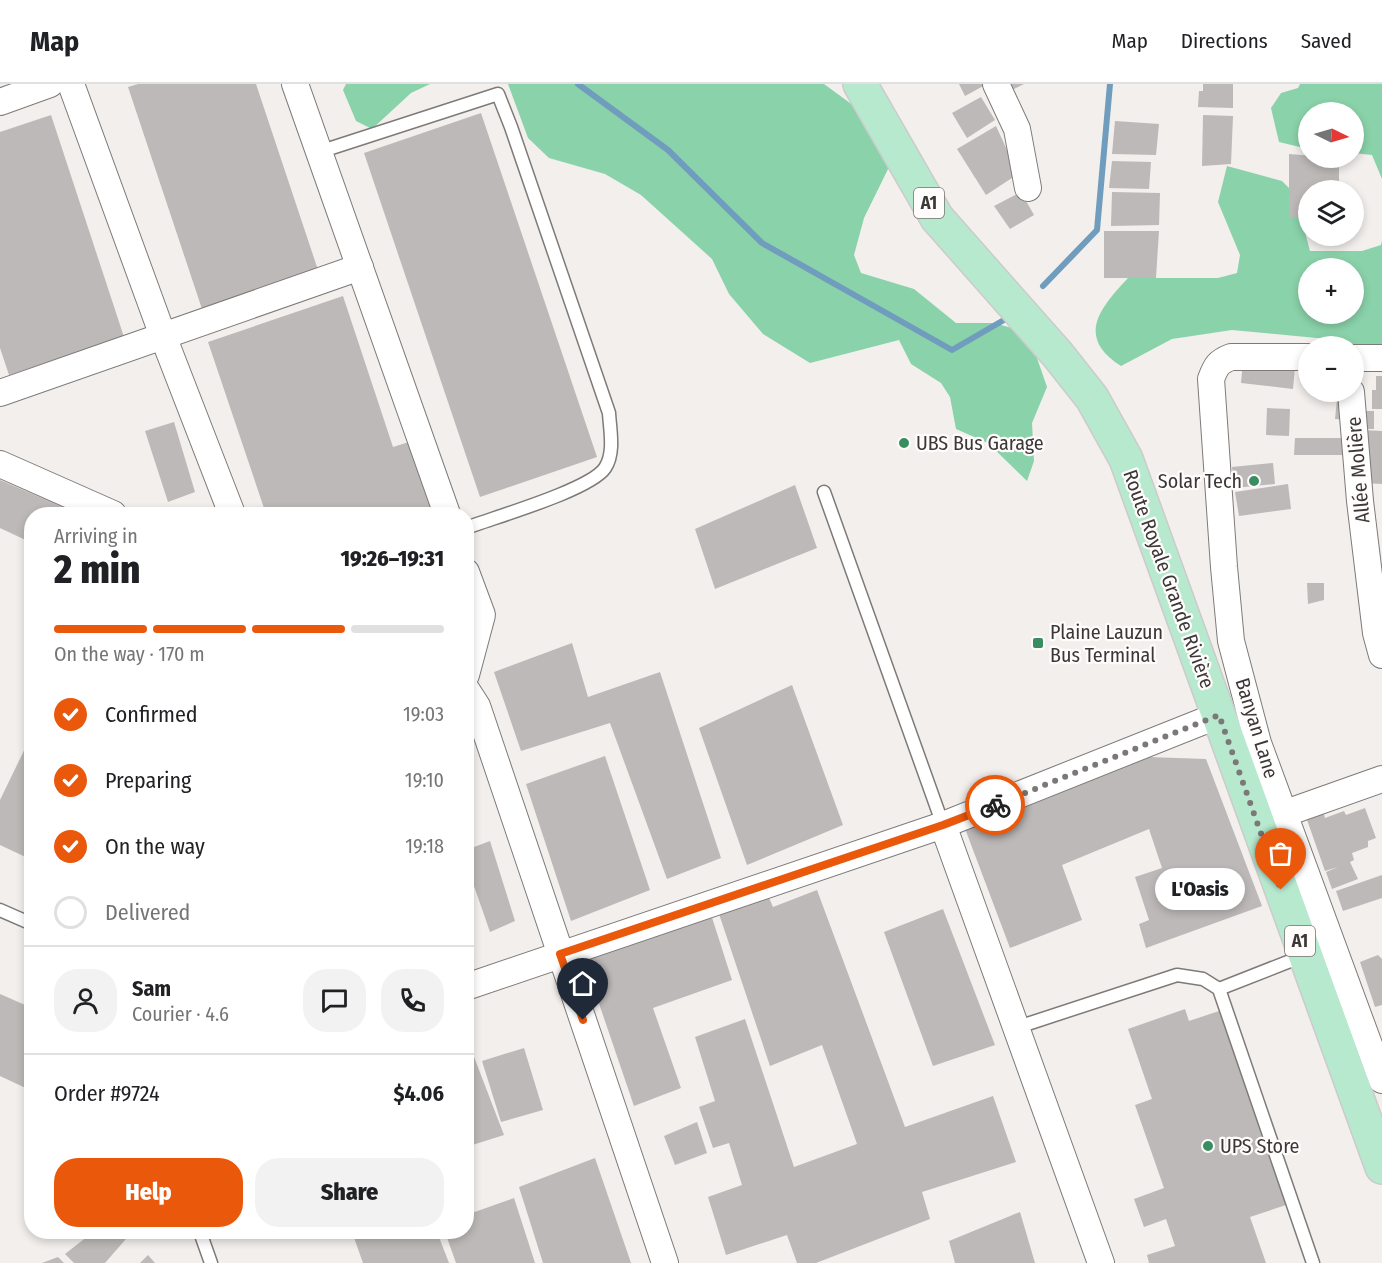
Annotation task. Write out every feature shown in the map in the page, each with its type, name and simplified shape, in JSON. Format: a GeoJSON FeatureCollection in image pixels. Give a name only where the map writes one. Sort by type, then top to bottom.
{"type":"FeatureCollection","features":[{"type":"Feature","properties":{"kind":"main road","name":"Route Royale Grande Rivière"},"geometry":{"type":"LineString","coordinates":[[860,84],[937,218],[1058,355],[1092,398],[1126,459],[1304,955],[1376,1134],[1382,1167]]}},
{"type":"Feature","properties":{"kind":"street"},"geometry":{"type":"LineString","coordinates":[[0,102],[50,84]]}},
{"type":"Feature","properties":{"kind":"street"},"geometry":{"type":"LineString","coordinates":[[71,84],[163,336],[229,507]]}},
{"type":"Feature","properties":{"kind":"street"},"geometry":{"type":"LineString","coordinates":[[295,84],[445,507]]}},
{"type":"Feature","properties":{"kind":"street"},"geometry":{"type":"LineString","coordinates":[[996,84],[1017,129],[1028,188]]}},
{"type":"Feature","properties":{"kind":"street"},"geometry":{"type":"LineString","coordinates":[[0,393],[360,267]]}},
{"type":"Feature","properties":{"kind":"street","name":"Banyan Lane"},"geometry":{"type":"LineString","coordinates":[[1298,357],[1231,357],[1219,362],[1211,379],[1231,641],[1258,743],[1286,813],[1382,1080]]}},
{"type":"Feature","properties":{"kind":"street"},"geometry":{"type":"LineString","coordinates":[[1364,358],[1382,358]]}},
{"type":"Feature","properties":{"kind":"street","name":"Allée Molière"},"geometry":{"type":"LineString","coordinates":[[1353,402],[1371,500],[1380,640]]}},
{"type":"Feature","properties":{"kind":"street"},"geometry":{"type":"LineString","coordinates":[[0,464],[96,507]]}},
{"type":"Feature","properties":{"kind":"street"},"geometry":{"type":"LineString","coordinates":[[474,594],[482,615],[474,645]]}},
{"type":"Feature","properties":{"kind":"street"},"geometry":{"type":"LineString","coordinates":[[474,701],[665,1263]]}},
{"type":"Feature","properties":{"kind":"street"},"geometry":{"type":"LineString","coordinates":[[474,984],[943,825],[1219,715]]}},
{"type":"Feature","properties":{"kind":"street"},"geometry":{"type":"LineString","coordinates":[[1286,813],[1382,779]]}},
{"type":"Feature","properties":{"kind":"street"},"geometry":{"type":"LineString","coordinates":[[943,825],[1101,1263]]}},
{"type":"Feature","properties":{"kind":"lane"},"geometry":{"type":"LineString","coordinates":[[319,152],[498,94],[609,413],[611,444],[605,468],[581,486],[474,525]]}},
{"type":"Feature","properties":{"kind":"lane"},"geometry":{"type":"LineString","coordinates":[[824,492],[943,825]]}},
{"type":"Feature","properties":{"kind":"lane"},"geometry":{"type":"LineString","coordinates":[[0,910],[24,920]]}},
{"type":"Feature","properties":{"kind":"lane"},"geometry":{"type":"LineString","coordinates":[[1219,989],[1304,955]]}},
{"type":"Feature","properties":{"kind":"lane"},"geometry":{"type":"LineString","coordinates":[[1016,1028],[1178,975],[1203,980],[1219,989],[1313,1263]]}},
{"type":"Feature","properties":{"kind":"lane"},"geometry":{"type":"LineString","coordinates":[[202,1239],[211,1263]]}},
{"type":"Feature","properties":{"kind":"green space"},"geometry":{"type":"Polygon","coordinates":[[[346,84],[430,84],[411,93],[372,129],[356,121],[343,90],[346,84]]]}},
{"type":"Feature","properties":{"kind":"green space"},"geometry":{"type":"Polygon","coordinates":[[[508,84],[824,84],[865,114],[890,165],[864,218],[854,255],[861,273],[914,289],[956,323],[993,323],[1028,332],[1047,387],[1032,423],[1034,461],[1027,481],[988,443],[956,429],[950,397],[941,383],[911,364],[899,340],[810,363],[763,334],[729,294],[712,259],[641,195],[605,174],[549,158],[528,138],[508,84]]]}},
{"type":"Feature","properties":{"kind":"green space"},"geometry":{"type":"Polygon","coordinates":[[[1300,84],[1382,84],[1382,179],[1372,155],[1364,154],[1364,102],[1298,102],[1298,147],[1279,142],[1271,108],[1281,93],[1298,88],[1300,84]]]}},
{"type":"Feature","properties":{"kind":"green space"},"geometry":{"type":"Polygon","coordinates":[[[1227,166],[1282,181],[1295,194],[1298,205],[1298,246],[1309,246],[1310,251],[1362,251],[1381,245],[1382,240],[1382,352],[1364,348],[1364,336],[1298,336],[1232,330],[1172,339],[1121,366],[1107,355],[1099,344],[1096,334],[1101,312],[1128,278],[1218,278],[1237,273],[1240,255],[1218,202],[1227,166]]]}},
{"type":"Feature","properties":{"kind":"building"},"geometry":{"type":"Polygon","coordinates":[[[138,84],[256,84],[318,270],[202,309],[128,87],[138,84]]]}},
{"type":"Feature","properties":{"kind":"building"},"geometry":{"type":"Polygon","coordinates":[[[959,84],[987,84],[965,96],[959,84]]]}},
{"type":"Feature","properties":{"kind":"building"},"geometry":{"type":"Polygon","coordinates":[[[1009,84],[1024,84],[1012,90],[1009,84]]]}},
{"type":"Feature","properties":{"kind":"building"},"geometry":{"type":"Polygon","coordinates":[[[1203,84],[1233,84],[1233,108],[1198,107],[1199,91],[1203,91],[1203,84]]]}},
{"type":"Feature","properties":{"kind":"building"},"geometry":{"type":"Polygon","coordinates":[[[981,97],[995,120],[967,138],[952,113],[981,97]]]}},
{"type":"Feature","properties":{"kind":"building"},"geometry":{"type":"Polygon","coordinates":[[[481,113],[597,457],[480,497],[364,153],[481,113]]]}},
{"type":"Feature","properties":{"kind":"building"},"geometry":{"type":"Polygon","coordinates":[[[51,115],[124,337],[9,375],[0,348],[0,132],[51,115]]]}},
{"type":"Feature","properties":{"kind":"building"},"geometry":{"type":"Polygon","coordinates":[[[1203,115],[1233,116],[1231,164],[1202,166],[1203,115]]]}},
{"type":"Feature","properties":{"kind":"building"},"geometry":{"type":"Polygon","coordinates":[[[1115,121],[1159,124],[1156,155],[1112,154],[1115,121]]]}},
{"type":"Feature","properties":{"kind":"building"},"geometry":{"type":"Polygon","coordinates":[[[996,126],[1018,174],[986,195],[957,149],[996,126]]]}},
{"type":"Feature","properties":{"kind":"building"},"geometry":{"type":"Polygon","coordinates":[[[1289,154],[1298,155],[1298,168],[1339,168],[1339,180],[1298,180],[1298,218],[1289,218],[1289,154]]]}},
{"type":"Feature","properties":{"kind":"building"},"geometry":{"type":"Polygon","coordinates":[[[1112,161],[1151,162],[1149,189],[1109,188],[1112,161]]]}},
{"type":"Feature","properties":{"kind":"building"},"geometry":{"type":"Polygon","coordinates":[[[1021,192],[1034,215],[1010,229],[994,206],[1021,192]]]}},
{"type":"Feature","properties":{"kind":"building"},"geometry":{"type":"Polygon","coordinates":[[[1112,192],[1160,193],[1159,225],[1111,226],[1112,192]]]}},
{"type":"Feature","properties":{"kind":"building"},"geometry":{"type":"Polygon","coordinates":[[[1104,231],[1159,231],[1156,278],[1104,278],[1104,231]]]}},
{"type":"Feature","properties":{"kind":"building"},"geometry":{"type":"Polygon","coordinates":[[[343,296],[393,447],[409,442],[431,507],[264,507],[208,342],[343,296]]]}},
{"type":"Feature","properties":{"kind":"building"},"geometry":{"type":"Polygon","coordinates":[[[1243,361],[1295,367],[1293,389],[1241,383],[1243,361]]]}},
{"type":"Feature","properties":{"kind":"building"},"geometry":{"type":"Polygon","coordinates":[[[1376,376],[1382,376],[1382,409],[1372,409],[1372,390],[1376,390],[1376,376]]]}},
{"type":"Feature","properties":{"kind":"building"},"geometry":{"type":"Polygon","coordinates":[[[1337,402],[1348,402],[1346,420],[1335,419],[1337,402]]]}},
{"type":"Feature","properties":{"kind":"building"},"geometry":{"type":"Polygon","coordinates":[[[1267,408],[1290,409],[1289,436],[1266,435],[1267,408]]]}},
{"type":"Feature","properties":{"kind":"building"},"geometry":{"type":"Polygon","coordinates":[[[1360,411],[1374,411],[1374,429],[1360,429],[1360,411]]]}},
{"type":"Feature","properties":{"kind":"building"},"geometry":{"type":"Polygon","coordinates":[[[174,422],[195,492],[168,502],[145,431],[174,422]]]}},
{"type":"Feature","properties":{"kind":"building"},"geometry":{"type":"Polygon","coordinates":[[[1363,430],[1382,431],[1382,484],[1364,483],[1363,430]]]}},
{"type":"Feature","properties":{"kind":"building"},"geometry":{"type":"Polygon","coordinates":[[[1295,438],[1353,438],[1353,455],[1294,455],[1295,438]]]}},
{"type":"Feature","properties":{"kind":"building"},"geometry":{"type":"Polygon","coordinates":[[[1273,463],[1275,484],[1234,488],[1232,467],[1273,463]]]}},
{"type":"Feature","properties":{"kind":"building"},"geometry":{"type":"Polygon","coordinates":[[[0,480],[63,507],[24,507],[24,539],[0,528],[0,480]]]}},
{"type":"Feature","properties":{"kind":"building"},"geometry":{"type":"Polygon","coordinates":[[[1288,484],[1291,509],[1239,516],[1235,492],[1288,484]]]}},
{"type":"Feature","properties":{"kind":"building"},"geometry":{"type":"Polygon","coordinates":[[[795,485],[817,548],[715,589],[695,529],[795,485]]]}},
{"type":"Feature","properties":{"kind":"building"},"geometry":{"type":"Polygon","coordinates":[[[1307,583],[1324,583],[1324,600],[1308,604],[1307,583]]]}},
{"type":"Feature","properties":{"kind":"building"},"geometry":{"type":"Polygon","coordinates":[[[572,643],[588,697],[660,672],[721,858],[667,879],[610,723],[521,751],[494,672],[572,643]]]}},
{"type":"Feature","properties":{"kind":"building"},"geometry":{"type":"Polygon","coordinates":[[[792,685],[843,825],[747,865],[699,728],[792,685]]]}},
{"type":"Feature","properties":{"kind":"building"},"geometry":{"type":"Polygon","coordinates":[[[24,750],[24,856],[0,845],[0,800],[24,750]]]}},
{"type":"Feature","properties":{"kind":"building"},"geometry":{"type":"Polygon","coordinates":[[[605,756],[650,890],[571,921],[526,784],[605,756]]]}},
{"type":"Feature","properties":{"kind":"building"},"geometry":{"type":"Polygon","coordinates":[[[1119,756],[1206,759],[1262,906],[1146,948],[1139,924],[1149,920],[1135,877],[1162,868],[1149,829],[1062,865],[1082,920],[1010,948],[961,818],[1119,756]]]}},
{"type":"Feature","properties":{"kind":"building"},"geometry":{"type":"Polygon","coordinates":[[[1365,808],[1376,838],[1368,841],[1368,847],[1352,853],[1354,860],[1350,862],[1358,879],[1332,889],[1326,872],[1338,867],[1325,871],[1306,817],[1323,811],[1325,818],[1344,811],[1346,815],[1365,808]]]}},
{"type":"Feature","properties":{"kind":"building"},"geometry":{"type":"Polygon","coordinates":[[[490,841],[515,921],[490,932],[474,886],[474,847],[490,841]]]}},
{"type":"Feature","properties":{"kind":"building"},"geometry":{"type":"Polygon","coordinates":[[[1382,875],[1382,898],[1343,911],[1336,891],[1382,875]]]}},
{"type":"Feature","properties":{"kind":"building"},"geometry":{"type":"Polygon","coordinates":[[[764,886],[773,907],[817,890],[905,1127],[993,1096],[1016,1162],[922,1192],[930,1219],[816,1263],[797,1263],[787,1235],[726,1255],[708,1197],[742,1185],[729,1143],[713,1148],[699,1107],[715,1101],[695,1037],[745,1019],[794,1167],[857,1144],[822,1045],[770,1066],[715,902],[764,886]]]}},
{"type":"Feature","properties":{"kind":"building"},"geometry":{"type":"Polygon","coordinates":[[[708,905],[732,980],[653,1008],[681,1088],[634,1106],[580,948],[708,905]]]}},
{"type":"Feature","properties":{"kind":"building"},"geometry":{"type":"Polygon","coordinates":[[[943,909],[995,1045],[933,1066],[884,932],[943,909]]]}},
{"type":"Feature","properties":{"kind":"building"},"geometry":{"type":"Polygon","coordinates":[[[1378,955],[1382,959],[1382,1005],[1375,1007],[1360,962],[1378,955]]]}},
{"type":"Feature","properties":{"kind":"building"},"geometry":{"type":"Polygon","coordinates":[[[0,994],[24,1004],[24,1087],[0,1076],[0,994]]]}},
{"type":"Feature","properties":{"kind":"building","name":"UPS Store"},"geometry":{"type":"Polygon","coordinates":[[[1185,1009],[1189,1021],[1219,1011],[1286,1205],[1250,1217],[1266,1263],[1149,1263],[1147,1255],[1175,1246],[1166,1219],[1144,1227],[1134,1199],[1164,1188],[1135,1105],[1152,1099],[1128,1029],[1185,1009]]]}},
{"type":"Feature","properties":{"kind":"building"},"geometry":{"type":"Polygon","coordinates":[[[524,1048],[543,1110],[501,1122],[482,1061],[524,1048]]]}},
{"type":"Feature","properties":{"kind":"building"},"geometry":{"type":"Polygon","coordinates":[[[474,1057],[504,1135],[474,1144],[474,1057]]]}},
{"type":"Feature","properties":{"kind":"building"},"geometry":{"type":"Polygon","coordinates":[[[697,1122],[707,1153],[675,1165],[664,1136],[697,1122]]]}},
{"type":"Feature","properties":{"kind":"building"},"geometry":{"type":"Polygon","coordinates":[[[595,1158],[631,1263],[543,1263],[519,1187],[595,1158]]]}},
{"type":"Feature","properties":{"kind":"building"},"geometry":{"type":"Polygon","coordinates":[[[514,1198],[535,1263],[456,1263],[447,1239],[474,1239],[474,1212],[514,1198]]]}},
{"type":"Feature","properties":{"kind":"building"},"geometry":{"type":"Polygon","coordinates":[[[1020,1212],[1035,1263],[955,1263],[949,1241],[1020,1212]]]}},
{"type":"Feature","properties":{"kind":"building"},"geometry":{"type":"Polygon","coordinates":[[[84,1239],[126,1239],[105,1263],[74,1263],[65,1254],[84,1239]]]}},
{"type":"Feature","properties":{"kind":"building"},"geometry":{"type":"Polygon","coordinates":[[[354,1239],[440,1239],[449,1263],[363,1263],[354,1239]]]}},
{"type":"Feature","properties":{"kind":"building"},"geometry":{"type":"Polygon","coordinates":[[[148,1255],[155,1263],[140,1263],[148,1255]]]}},
{"type":"Feature","properties":{"kind":"building"},"geometry":{"type":"Polygon","coordinates":[[[58,1257],[64,1263],[42,1263],[58,1257]]]}},
{"type":"Feature","properties":{"kind":"waterway"},"geometry":{"type":"LineString","coordinates":[[578,84],[668,150],[762,243],[952,350],[1009,317]]}},
{"type":"Feature","properties":{"kind":"waterway"},"geometry":{"type":"LineString","coordinates":[[1043,286],[1097,230],[1110,84]]}},
{"type":"Feature","properties":{"kind":"way so far"},"geometry":{"type":"LineString","coordinates":[[995,805],[1219,715],[1281,890]]}},
{"type":"Feature","properties":{"kind":"place","name":"UBS Bus Garage"},"geometry":{"type":"Point","coordinates":[904,443]}},
{"type":"Feature","properties":{"kind":"place","name":"Solar Tech"},"geometry":{"type":"Point","coordinates":[1254,481]}},
{"type":"Feature","properties":{"kind":"place","name":"Plaine Lauzun Bus Terminal"},"geometry":{"type":"Point","coordinates":[1038,643]}},
{"type":"Feature","properties":{"kind":"place","name":"L'Oasis"},"geometry":{"type":"Point","coordinates":[1281,890]}},
{"type":"Feature","properties":{"kind":"place","name":"UPS Store"},"geometry":{"type":"Point","coordinates":[1208,1146]}},
{"type":"Feature","properties":{"kind":"route"},"geometry":{"type":"LineString","coordinates":[[583,1020],[560,954],[943,825],[995,805]]}}]}
